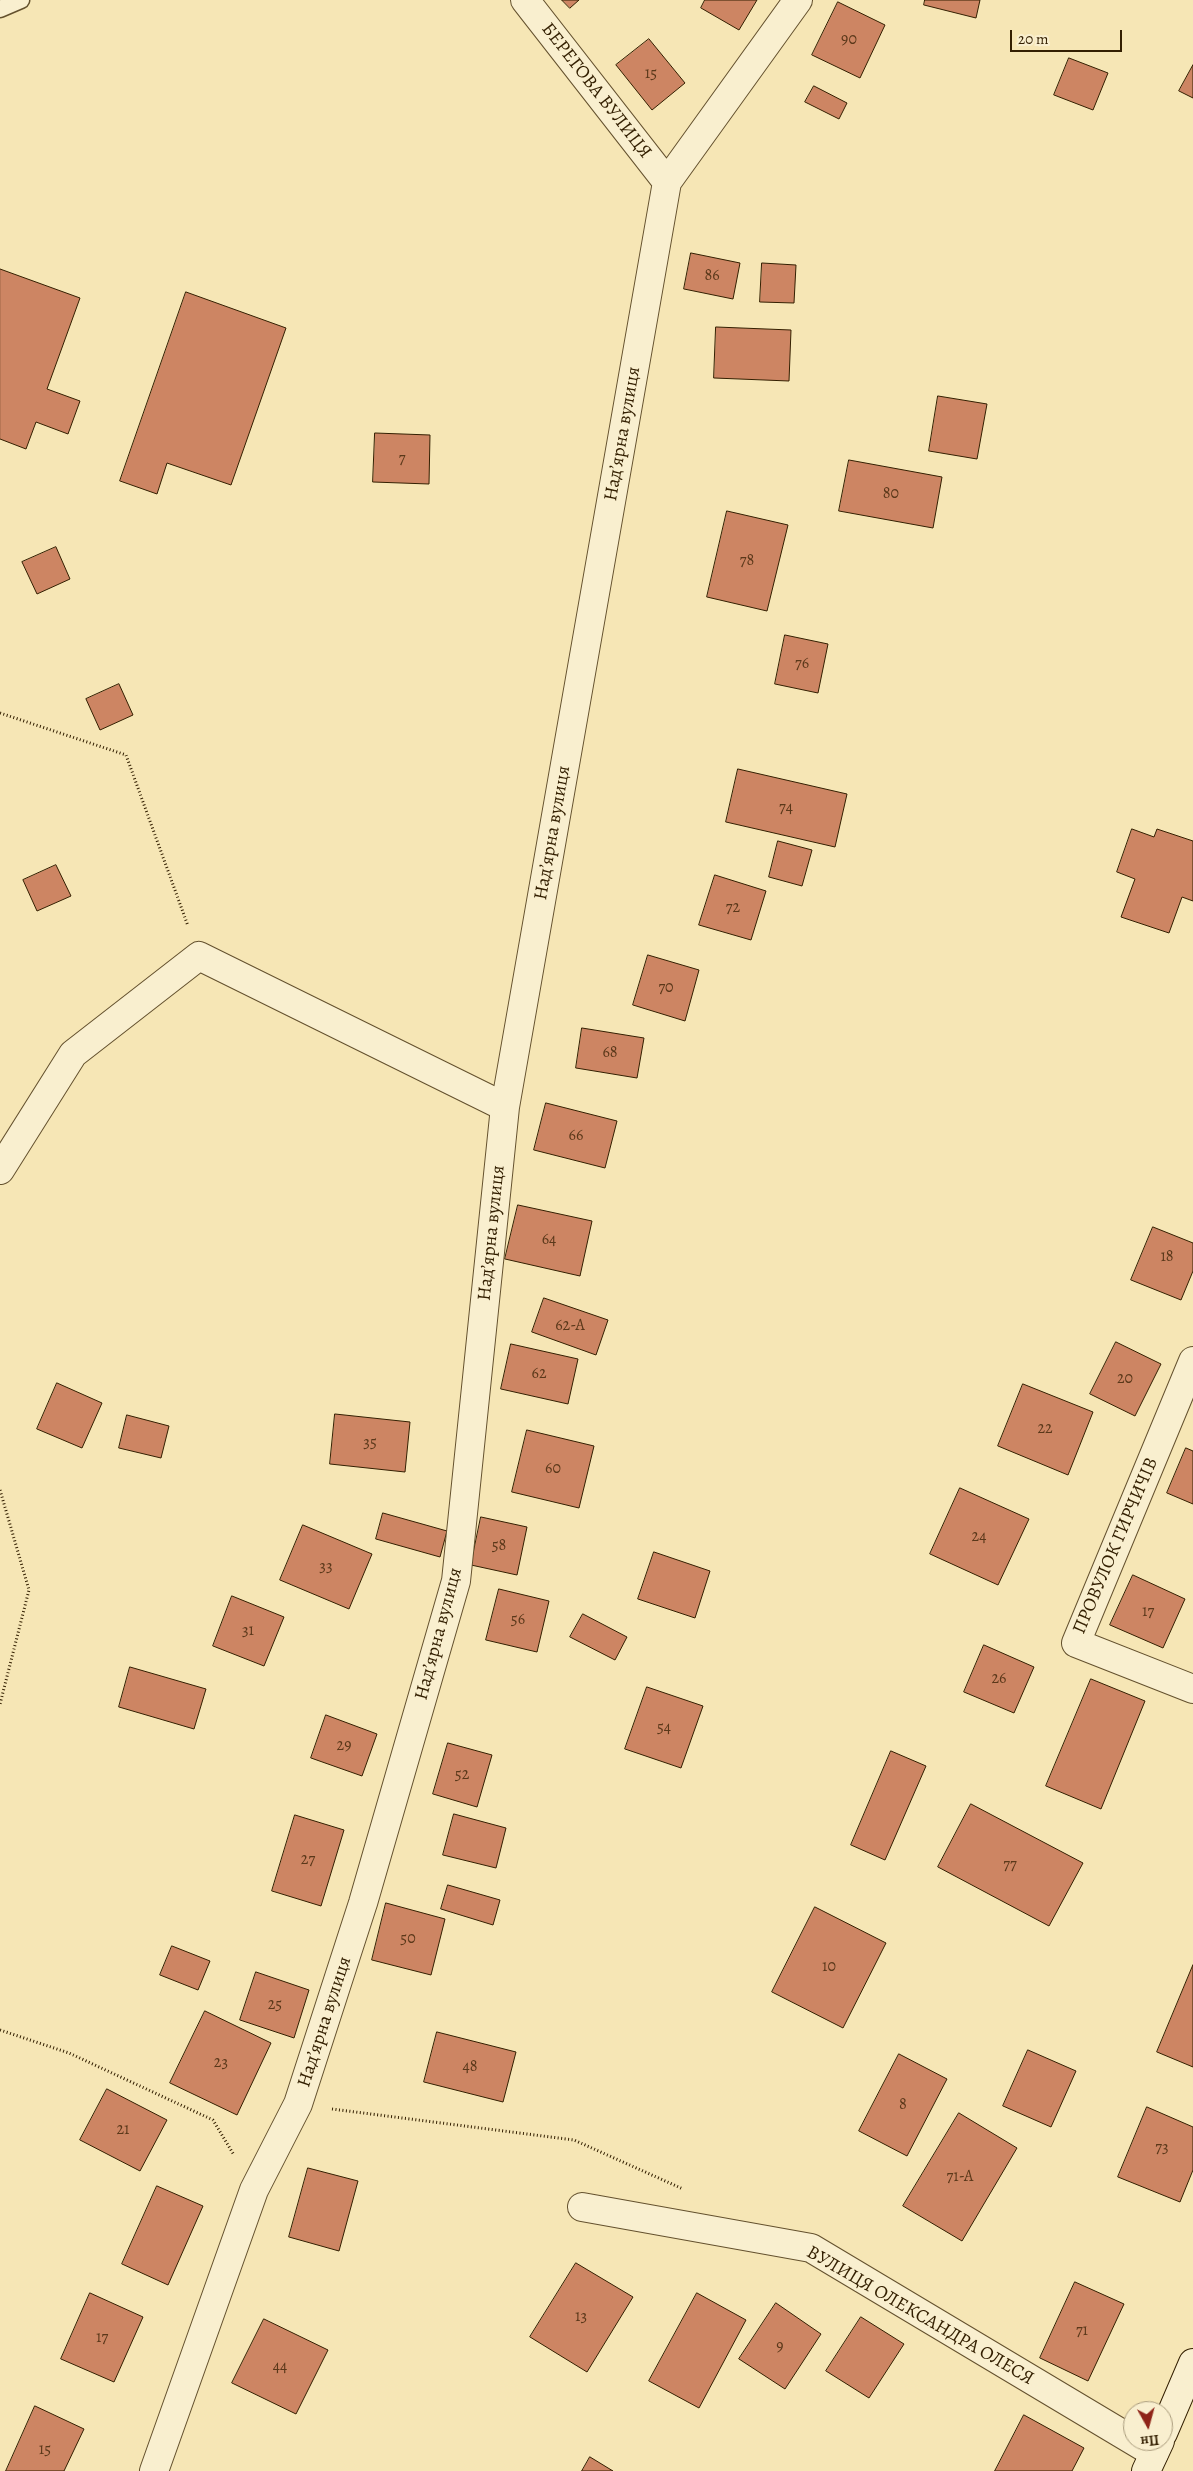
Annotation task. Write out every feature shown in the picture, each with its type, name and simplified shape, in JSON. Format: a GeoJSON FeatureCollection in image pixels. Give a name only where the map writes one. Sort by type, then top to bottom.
{"type":"FeatureCollection","features":[{"type":"Feature","properties":{"kind":"street","name":"БЕРЕГОВА ВУЛИЦЯ"},"geometry":{"type":"LineString","coordinates":[[525,0],[667,182]]}},
{"type":"Feature","properties":{"kind":"street","name":"Надʼярна вулиця"},"geometry":{"type":"LineString","coordinates":[[154,2471],[254,2190],[298,2104],[363,1903],[456,1581],[504,1107],[667,182],[798,0]]}},
{"type":"Feature","properties":{"kind":"street"},"geometry":{"type":"LineString","coordinates":[[0,1170],[73,1054],[199,956],[504,1107]]}},
{"type":"Feature","properties":{"kind":"street","name":"ПРОВУЛОК ГИРЧИЧІВ"},"geometry":{"type":"LineString","coordinates":[[1193,1361],[1076,1643],[1193,1689]]}},
{"type":"Feature","properties":{"kind":"street","name":"ВУЛИЦЯ ОЛЕКСАНДРА ОЛЕСЯ"},"geometry":{"type":"LineString","coordinates":[[582,2207],[811,2248],[1123,2430]]}},
{"type":"Feature","properties":{"kind":"street"},"geometry":{"type":"LineString","coordinates":[[1173,2409],[1193,2363]]}},
{"type":"Feature","properties":{"kind":"lane"},"geometry":{"type":"LineString","coordinates":[[0,9],[21,0]]}},
{"type":"Feature","properties":{"kind":"path"},"geometry":{"type":"LineString","coordinates":[[0,713],[126,755],[199,956]]}},
{"type":"Feature","properties":{"kind":"path"},"geometry":{"type":"LineString","coordinates":[[0,1490],[29,1590],[0,1704]]}},
{"type":"Feature","properties":{"kind":"path"},"geometry":{"type":"LineString","coordinates":[[0,2030],[69,2053],[213,2120],[254,2190]]}},
{"type":"Feature","properties":{"kind":"path"},"geometry":{"type":"LineString","coordinates":[[298,2104],[574,2140],[688,2192]]}},
{"type":"Feature","properties":{"kind":"building"},"geometry":{"type":"Polygon","coordinates":[[[562,0],[579,0],[570,8],[562,0]]]}},
{"type":"Feature","properties":{"kind":"building"},"geometry":{"type":"Polygon","coordinates":[[[705,0],[757,0],[739,30],[701,8],[705,0]]]}},
{"type":"Feature","properties":{"kind":"building"},"geometry":{"type":"Polygon","coordinates":[[[925,0],[980,0],[976,18],[924,5],[925,0]]]}},
{"type":"Feature","properties":{"kind":"building"},"geometry":{"type":"Polygon","coordinates":[[[838,2],[885,25],[860,78],[812,55],[838,2]]]}},
{"type":"Feature","properties":{"kind":"building"},"geometry":{"type":"Polygon","coordinates":[[[649,39],[685,83],[652,110],[616,65],[649,39]]]}},
{"type":"Feature","properties":{"kind":"building"},"geometry":{"type":"Polygon","coordinates":[[[1069,58],[1108,73],[1093,110],[1054,95],[1069,58]]]}},
{"type":"Feature","properties":{"kind":"building"},"geometry":{"type":"Polygon","coordinates":[[[1193,65],[1193,98],[1179,91],[1193,65]]]}},
{"type":"Feature","properties":{"kind":"building"},"geometry":{"type":"Polygon","coordinates":[[[814,86],[847,103],[839,119],[805,102],[814,86]]]}},
{"type":"Feature","properties":{"kind":"building"},"geometry":{"type":"Polygon","coordinates":[[[691,253],[740,263],[733,299],[684,289],[691,253]]]}},
{"type":"Feature","properties":{"kind":"building"},"geometry":{"type":"Polygon","coordinates":[[[762,263],[796,265],[794,303],[760,302],[762,263]]]}},
{"type":"Feature","properties":{"kind":"building"},"geometry":{"type":"Polygon","coordinates":[[[0,269],[80,298],[47,389],[80,401],[68,434],[36,422],[26,449],[0,439],[0,269]]]}},
{"type":"Feature","properties":{"kind":"building"},"geometry":{"type":"Polygon","coordinates":[[[186,292],[286,328],[231,485],[167,463],[157,494],[120,481],[186,292]]]}},
{"type":"Feature","properties":{"kind":"building"},"geometry":{"type":"Polygon","coordinates":[[[716,327],[791,330],[789,381],[714,378],[716,327]]]}},
{"type":"Feature","properties":{"kind":"building"},"geometry":{"type":"Polygon","coordinates":[[[938,396],[987,404],[977,459],[929,451],[938,396]]]}},
{"type":"Feature","properties":{"kind":"building"},"geometry":{"type":"Polygon","coordinates":[[[375,433],[430,435],[429,484],[373,482],[375,433]]]}},
{"type":"Feature","properties":{"kind":"building"},"geometry":{"type":"Polygon","coordinates":[[[849,460],[942,477],[933,528],[839,511],[849,460]]]}},
{"type":"Feature","properties":{"kind":"building"},"geometry":{"type":"Polygon","coordinates":[[[727,511],[788,525],[767,611],[707,597],[727,511]]]}},
{"type":"Feature","properties":{"kind":"building"},"geometry":{"type":"Polygon","coordinates":[[[56,547],[70,579],[37,594],[22,562],[56,547]]]}},
{"type":"Feature","properties":{"kind":"building"},"geometry":{"type":"Polygon","coordinates":[[[785,635],[828,644],[818,693],[775,684],[785,635]]]}},
{"type":"Feature","properties":{"kind":"building"},"geometry":{"type":"Polygon","coordinates":[[[119,684],[133,715],[100,730],[86,699],[119,684]]]}},
{"type":"Feature","properties":{"kind":"building"},"geometry":{"type":"Polygon","coordinates":[[[738,769],[847,794],[835,847],[726,822],[738,769]]]}},
{"type":"Feature","properties":{"kind":"building"},"geometry":{"type":"Polygon","coordinates":[[[1132,829],[1154,837],[1157,829],[1193,841],[1193,901],[1182,897],[1169,933],[1121,917],[1135,879],[1117,872],[1132,829]]]}},
{"type":"Feature","properties":{"kind":"building"},"geometry":{"type":"Polygon","coordinates":[[[778,841],[812,850],[802,886],[769,877],[778,841]]]}},
{"type":"Feature","properties":{"kind":"building"},"geometry":{"type":"Polygon","coordinates":[[[56,865],[71,896],[37,911],[23,880],[56,865]]]}},
{"type":"Feature","properties":{"kind":"building"},"geometry":{"type":"Polygon","coordinates":[[[715,875],[766,891],[751,940],[699,925],[715,875]]]}},
{"type":"Feature","properties":{"kind":"building"},"geometry":{"type":"Polygon","coordinates":[[[648,955],[699,970],[685,1021],[633,1005],[648,955]]]}},
{"type":"Feature","properties":{"kind":"building"},"geometry":{"type":"Polygon","coordinates":[[[582,1028],[644,1038],[637,1078],[576,1068],[582,1028]]]}},
{"type":"Feature","properties":{"kind":"building"},"geometry":{"type":"Polygon","coordinates":[[[546,1103],[617,1121],[605,1168],[534,1150],[546,1103]]]}},
{"type":"Feature","properties":{"kind":"building"},"geometry":{"type":"Polygon","coordinates":[[[518,1205],[592,1221],[580,1276],[505,1259],[518,1205]]]}},
{"type":"Feature","properties":{"kind":"building"},"geometry":{"type":"Polygon","coordinates":[[[1153,1227],[1193,1243],[1193,1271],[1181,1300],[1131,1280],[1153,1227]]]}},
{"type":"Feature","properties":{"kind":"building"},"geometry":{"type":"Polygon","coordinates":[[[544,1298],[608,1320],[596,1355],[532,1332],[544,1298]]]}},
{"type":"Feature","properties":{"kind":"building"},"geometry":{"type":"Polygon","coordinates":[[[1116,1342],[1161,1364],[1135,1416],[1090,1394],[1116,1342]]]}},
{"type":"Feature","properties":{"kind":"building"},"geometry":{"type":"Polygon","coordinates":[[[511,1344],[578,1359],[568,1404],[501,1389],[511,1344]]]}},
{"type":"Feature","properties":{"kind":"building"},"geometry":{"type":"Polygon","coordinates":[[[57,1383],[102,1403],[82,1448],[37,1429],[57,1383]]]}},
{"type":"Feature","properties":{"kind":"building"},"geometry":{"type":"Polygon","coordinates":[[[1023,1384],[1093,1412],[1068,1475],[998,1446],[1023,1384]]]}},
{"type":"Feature","properties":{"kind":"building"},"geometry":{"type":"Polygon","coordinates":[[[335,1414],[410,1422],[405,1472],[330,1464],[335,1414]]]}},
{"type":"Feature","properties":{"kind":"building"},"geometry":{"type":"Polygon","coordinates":[[[127,1415],[169,1426],[161,1458],[119,1448],[127,1415]]]}},
{"type":"Feature","properties":{"kind":"building"},"geometry":{"type":"Polygon","coordinates":[[[527,1430],[594,1446],[579,1508],[512,1492],[527,1430]]]}},
{"type":"Feature","properties":{"kind":"building"},"geometry":{"type":"Polygon","coordinates":[[[1186,1448],[1193,1451],[1193,1504],[1167,1493],[1186,1448]]]}},
{"type":"Feature","properties":{"kind":"building"},"geometry":{"type":"Polygon","coordinates":[[[960,1488],[1029,1519],[998,1585],[930,1554],[960,1488]]]}},
{"type":"Feature","properties":{"kind":"building"},"geometry":{"type":"Polygon","coordinates":[[[383,1513],[447,1531],[440,1557],[376,1539],[383,1513]]]}},
{"type":"Feature","properties":{"kind":"building"},"geometry":{"type":"Polygon","coordinates":[[[481,1517],[527,1527],[517,1575],[471,1565],[481,1517]]]}},
{"type":"Feature","properties":{"kind":"building"},"geometry":{"type":"Polygon","coordinates":[[[303,1525],[372,1554],[349,1609],[280,1580],[303,1525]]]}},
{"type":"Feature","properties":{"kind":"building"},"geometry":{"type":"Polygon","coordinates":[[[654,1552],[710,1571],[695,1618],[638,1599],[654,1552]]]}},
{"type":"Feature","properties":{"kind":"building"},"geometry":{"type":"Polygon","coordinates":[[[1133,1575],[1185,1599],[1163,1648],[1110,1625],[1133,1575]]]}},
{"type":"Feature","properties":{"kind":"building"},"geometry":{"type":"Polygon","coordinates":[[[499,1589],[549,1601],[537,1652],[486,1640],[499,1589]]]}},
{"type":"Feature","properties":{"kind":"building"},"geometry":{"type":"Polygon","coordinates":[[[232,1596],[284,1617],[264,1666],[213,1646],[232,1596]]]}},
{"type":"Feature","properties":{"kind":"building"},"geometry":{"type":"Polygon","coordinates":[[[583,1614],[627,1637],[615,1660],[570,1637],[583,1614]]]}},
{"type":"Feature","properties":{"kind":"building"},"geometry":{"type":"Polygon","coordinates":[[[984,1645],[1034,1667],[1014,1713],[964,1692],[984,1645]]]}},
{"type":"Feature","properties":{"kind":"building"},"geometry":{"type":"Polygon","coordinates":[[[130,1667],[206,1689],[194,1729],[119,1707],[130,1667]]]}},
{"type":"Feature","properties":{"kind":"building"},"geometry":{"type":"Polygon","coordinates":[[[1091,1679],[1145,1701],[1101,1809],[1046,1786],[1091,1679]]]}},
{"type":"Feature","properties":{"kind":"building"},"geometry":{"type":"Polygon","coordinates":[[[647,1687],[703,1706],[681,1768],[625,1749],[647,1687]]]}},
{"type":"Feature","properties":{"kind":"building"},"geometry":{"type":"Polygon","coordinates":[[[326,1715],[377,1734],[362,1776],[311,1758],[326,1715]]]}},
{"type":"Feature","properties":{"kind":"building"},"geometry":{"type":"Polygon","coordinates":[[[448,1743],[492,1755],[477,1807],[433,1794],[448,1743]]]}},
{"type":"Feature","properties":{"kind":"building"},"geometry":{"type":"Polygon","coordinates":[[[891,1751],[926,1766],[885,1860],[851,1845],[891,1751]]]}},
{"type":"Feature","properties":{"kind":"building"},"geometry":{"type":"Polygon","coordinates":[[[971,1804],[1083,1863],[1049,1926],[938,1867],[971,1804]]]}},
{"type":"Feature","properties":{"kind":"building"},"geometry":{"type":"Polygon","coordinates":[[[454,1814],[506,1828],[496,1868],[443,1855],[454,1814]]]}},
{"type":"Feature","properties":{"kind":"building"},"geometry":{"type":"Polygon","coordinates":[[[295,1815],[344,1830],[321,1906],[272,1891],[295,1815]]]}},
{"type":"Feature","properties":{"kind":"building"},"geometry":{"type":"Polygon","coordinates":[[[448,1885],[500,1900],[493,1925],[441,1909],[448,1885]]]}},
{"type":"Feature","properties":{"kind":"building"},"geometry":{"type":"Polygon","coordinates":[[[386,1903],[445,1919],[431,1975],[372,1960],[386,1903]]]}},
{"type":"Feature","properties":{"kind":"building"},"geometry":{"type":"Polygon","coordinates":[[[815,1907],[886,1943],[843,2028],[772,1992],[815,1907]]]}},
{"type":"Feature","properties":{"kind":"building"},"geometry":{"type":"Polygon","coordinates":[[[172,1946],[210,1961],[198,1990],[160,1975],[172,1946]]]}},
{"type":"Feature","properties":{"kind":"building"},"geometry":{"type":"Polygon","coordinates":[[[1193,1965],[1193,2067],[1157,2052],[1193,1965]]]}},
{"type":"Feature","properties":{"kind":"building"},"geometry":{"type":"Polygon","coordinates":[[[256,1972],[309,1990],[294,2038],[240,2020],[256,1972]]]}},
{"type":"Feature","properties":{"kind":"building"},"geometry":{"type":"Polygon","coordinates":[[[205,2011],[271,2043],[237,2115],[170,2083],[205,2011]]]}},
{"type":"Feature","properties":{"kind":"building"},"geometry":{"type":"Polygon","coordinates":[[[437,2032],[516,2052],[503,2102],[424,2082],[437,2032]]]}},
{"type":"Feature","properties":{"kind":"building"},"geometry":{"type":"Polygon","coordinates":[[[1028,2050],[1076,2071],[1051,2127],[1003,2106],[1028,2050]]]}},
{"type":"Feature","properties":{"kind":"building"},"geometry":{"type":"Polygon","coordinates":[[[899,2054],[947,2079],[907,2156],[859,2131],[899,2054]]]}},
{"type":"Feature","properties":{"kind":"building"},"geometry":{"type":"Polygon","coordinates":[[[107,2089],[167,2120],[140,2171],[80,2140],[107,2089]]]}},
{"type":"Feature","properties":{"kind":"building"},"geometry":{"type":"Polygon","coordinates":[[[1147,2107],[1193,2127],[1193,2170],[1180,2202],[1118,2177],[1147,2107]]]}},
{"type":"Feature","properties":{"kind":"building"},"geometry":{"type":"Polygon","coordinates":[[[959,2113],[1017,2148],[962,2241],[903,2206],[959,2113]]]}},
{"type":"Feature","properties":{"kind":"building"},"geometry":{"type":"Polygon","coordinates":[[[308,2168],[358,2181],[339,2251],[289,2237],[308,2168]]]}},
{"type":"Feature","properties":{"kind":"building"},"geometry":{"type":"Polygon","coordinates":[[[157,2186],[203,2206],[168,2285],[122,2264],[157,2186]]]}},
{"type":"Feature","properties":{"kind":"building"},"geometry":{"type":"Polygon","coordinates":[[[576,2263],[633,2297],[587,2372],[530,2337],[576,2263]]]}},
{"type":"Feature","properties":{"kind":"building"},"geometry":{"type":"Polygon","coordinates":[[[1075,2282],[1124,2304],[1088,2381],[1040,2358],[1075,2282]]]}},
{"type":"Feature","properties":{"kind":"building"},"geometry":{"type":"Polygon","coordinates":[[[90,2293],[143,2317],[114,2382],[61,2359],[90,2293]]]}},
{"type":"Feature","properties":{"kind":"building"},"geometry":{"type":"Polygon","coordinates":[[[697,2293],[746,2320],[699,2408],[649,2381],[697,2293]]]}},
{"type":"Feature","properties":{"kind":"building"},"geometry":{"type":"Polygon","coordinates":[[[776,2303],[821,2334],[785,2389],[739,2359],[776,2303]]]}},
{"type":"Feature","properties":{"kind":"building"},"geometry":{"type":"Polygon","coordinates":[[[861,2317],[904,2344],[869,2398],[826,2371],[861,2317]]]}},
{"type":"Feature","properties":{"kind":"building"},"geometry":{"type":"Polygon","coordinates":[[[264,2319],[328,2350],[296,2414],[232,2383],[264,2319]]]}},
{"type":"Feature","properties":{"kind":"building"},"geometry":{"type":"Polygon","coordinates":[[[35,2406],[84,2429],[64,2471],[6,2471],[35,2406]]]}},
{"type":"Feature","properties":{"kind":"building"},"geometry":{"type":"Polygon","coordinates":[[[1024,2415],[1084,2448],[1072,2471],[995,2471],[1024,2415]]]}},
{"type":"Feature","properties":{"kind":"building"},"geometry":{"type":"Polygon","coordinates":[[[590,2457],[613,2471],[582,2471],[590,2457]]]}}]}
